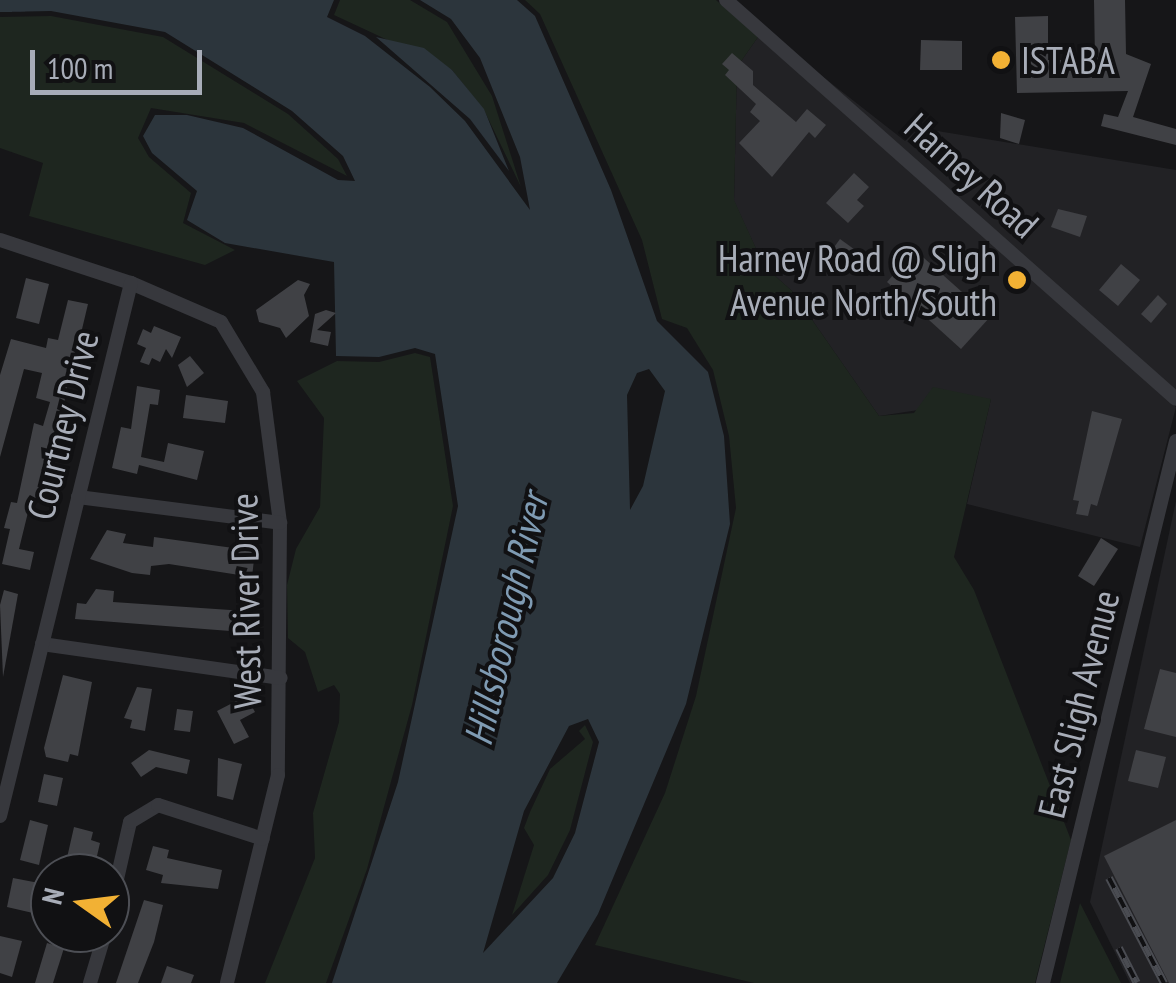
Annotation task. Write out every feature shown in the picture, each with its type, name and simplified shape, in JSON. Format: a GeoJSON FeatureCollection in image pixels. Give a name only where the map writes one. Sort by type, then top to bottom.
{"type":"FeatureCollection","features":[{"type":"Feature","properties":{"kind":"street","name":"Harney Road"},"geometry":{"type":"LineString","coordinates":[[726,0],[1176,399]]}},
{"type":"Feature","properties":{"kind":"street","name":"West River Drive"},"geometry":{"type":"LineString","coordinates":[[0,243],[131,283],[221,322],[263,392],[280,523],[282,678],[278,775],[226,983]]}},
{"type":"Feature","properties":{"kind":"street","name":"Courtney Drive"},"geometry":{"type":"LineString","coordinates":[[0,816],[131,283]]}},
{"type":"Feature","properties":{"kind":"street","name":"East Sligh Avenue"},"geometry":{"type":"LineString","coordinates":[[1043,983],[1176,441]]}},
{"type":"Feature","properties":{"kind":"street"},"geometry":{"type":"LineString","coordinates":[[78,497],[280,523]]}},
{"type":"Feature","properties":{"kind":"street"},"geometry":{"type":"LineString","coordinates":[[42,644],[282,678]]}},
{"type":"Feature","properties":{"kind":"street"},"geometry":{"type":"LineString","coordinates":[[123,853],[130,822],[158,805],[263,839]]}},
{"type":"Feature","properties":{"kind":"street"},"geometry":{"type":"LineString","coordinates":[[90,983],[99,953]]}},
{"type":"Feature","properties":{"kind":"shaded area"},"geometry":{"type":"Polygon","coordinates":[[[340,0],[410,0],[447,22],[492,96],[521,187],[484,110],[452,70],[334,15],[340,0]]]}},
{"type":"Feature","properties":{"kind":"shaded area"},"geometry":{"type":"Polygon","coordinates":[[[525,0],[716,0],[758,37],[737,67],[734,200],[764,266],[792,291],[879,416],[914,413],[933,387],[991,399],[954,557],[974,590],[1071,840],[1035,983],[754,983],[595,945],[665,793],[696,696],[736,508],[729,436],[713,370],[687,328],[662,319],[642,240],[540,14],[525,0]]]}},
{"type":"Feature","properties":{"kind":"shaded area"},"geometry":{"type":"Polygon","coordinates":[[[51,16],[163,37],[288,114],[338,159],[347,176],[244,123],[151,108],[138,138],[149,157],[191,193],[183,223],[235,250],[205,265],[29,216],[43,163],[0,148],[0,17],[51,16]]]}},
{"type":"Feature","properties":{"kind":"shaded area"},"geometry":{"type":"Polygon","coordinates":[[[758,37],[1176,407],[1140,547],[967,504],[991,399],[879,416],[792,291],[764,266],[734,201],[737,67],[758,37]]]}},
{"type":"Feature","properties":{"kind":"shaded area"},"geometry":{"type":"Polygon","coordinates":[[[813,69],[905,141],[919,128],[1176,170],[1176,391],[813,69]]]}},
{"type":"Feature","properties":{"kind":"shaded area"},"geometry":{"type":"Polygon","coordinates":[[[415,353],[430,357],[453,506],[412,705],[367,869],[326,983],[265,983],[315,858],[313,813],[339,722],[340,694],[334,685],[318,692],[305,652],[288,638],[287,585],[296,549],[320,507],[324,418],[297,381],[337,361],[379,362],[415,353]]]}},
{"type":"Feature","properties":{"kind":"shaded area"},"geometry":{"type":"Polygon","coordinates":[[[1176,501],[1176,983],[1130,983],[1090,902],[1176,501]]]}},
{"type":"Feature","properties":{"kind":"shaded area"},"geometry":{"type":"Polygon","coordinates":[[[585,725],[593,742],[570,830],[548,875],[512,915],[534,845],[524,828],[530,812],[550,769],[585,739],[579,731],[585,725]]]}},
{"type":"Feature","properties":{"kind":"shaded area"},"geometry":{"type":"Polygon","coordinates":[[[1080,903],[1121,983],[1060,983],[1080,903]]]}},
{"type":"Feature","properties":{"kind":"water","name":"Hillsborough River"},"geometry":{"type":"Polygon","coordinates":[[[0,0],[334,0],[327,17],[365,36],[430,87],[465,121],[530,210],[520,157],[480,58],[451,19],[420,0],[517,0],[535,16],[611,190],[657,321],[708,372],[724,436],[730,524],[686,704],[598,914],[557,983],[332,983],[398,782],[458,506],[435,354],[415,348],[379,357],[336,356],[334,262],[225,243],[187,220],[197,191],[152,153],[143,136],[155,115],[187,115],[243,128],[338,180],[355,181],[343,156],[292,111],[165,32],[51,11],[0,12],[0,0]],[[649,369],[637,373],[627,395],[630,510],[643,486],[665,391],[649,369]],[[588,719],[569,726],[524,811],[483,953],[553,878],[575,833],[599,742],[588,719]]]}},
{"type":"Feature","properties":{"kind":"water"},"geometry":{"type":"Polygon","coordinates":[[[376,37],[424,48],[452,70],[484,109],[509,171],[470,119],[376,37]]]}},
{"type":"Feature","properties":{"kind":"building"},"geometry":{"type":"Polygon","coordinates":[[[1094,0],[1125,0],[1126,54],[1151,64],[1133,117],[1176,129],[1176,145],[1101,126],[1104,114],[1118,117],[1128,91],[1017,93],[1015,17],[1048,16],[1048,60],[1095,60],[1094,0]]]}},
{"type":"Feature","properties":{"kind":"building"},"geometry":{"type":"Polygon","coordinates":[[[921,40],[962,41],[962,70],[920,70],[921,40]]]}},
{"type":"Feature","properties":{"kind":"building"},"geometry":{"type":"Polygon","coordinates":[[[732,53],[753,71],[753,85],[796,122],[807,109],[826,125],[815,138],[809,132],[772,177],[739,143],[760,121],[750,112],[756,104],[725,75],[729,70],[722,64],[732,53]]]}},
{"type":"Feature","properties":{"kind":"building"},"geometry":{"type":"Polygon","coordinates":[[[1001,113],[1025,120],[1019,144],[1000,138],[1001,113]]]}},
{"type":"Feature","properties":{"kind":"building"},"geometry":{"type":"Polygon","coordinates":[[[854,173],[869,187],[857,200],[864,206],[848,223],[826,203],[854,173]]]}},
{"type":"Feature","properties":{"kind":"building"},"geometry":{"type":"Polygon","coordinates":[[[1058,209],[1087,216],[1080,237],[1051,227],[1058,209]]]}},
{"type":"Feature","properties":{"kind":"building"},"geometry":{"type":"Polygon","coordinates":[[[840,239],[858,252],[850,264],[832,250],[840,239]]]}},
{"type":"Feature","properties":{"kind":"building"},"geometry":{"type":"Polygon","coordinates":[[[915,250],[990,317],[961,349],[887,282],[915,250]]]}},
{"type":"Feature","properties":{"kind":"building"},"geometry":{"type":"Polygon","coordinates":[[[1121,264],[1140,280],[1118,306],[1099,290],[1121,264]]]}},
{"type":"Feature","properties":{"kind":"building"},"geometry":{"type":"Polygon","coordinates":[[[26,278],[49,284],[39,324],[16,318],[26,278]]]}},
{"type":"Feature","properties":{"kind":"building"},"geometry":{"type":"Polygon","coordinates":[[[298,280],[310,284],[304,295],[309,316],[286,338],[280,328],[259,322],[256,310],[298,280]]]}},
{"type":"Feature","properties":{"kind":"building"},"geometry":{"type":"Polygon","coordinates":[[[1158,295],[1167,304],[1151,323],[1141,314],[1158,295]]]}},
{"type":"Feature","properties":{"kind":"building"},"geometry":{"type":"Polygon","coordinates":[[[68,300],[88,304],[78,346],[85,348],[81,365],[71,363],[54,462],[46,460],[47,496],[31,500],[19,549],[34,552],[30,570],[2,564],[10,529],[4,528],[11,502],[17,503],[34,423],[43,426],[50,402],[36,398],[42,373],[24,369],[0,457],[0,375],[11,339],[46,348],[48,338],[58,340],[68,300]]]}},
{"type":"Feature","properties":{"kind":"building"},"geometry":{"type":"Polygon","coordinates":[[[326,310],[336,313],[317,330],[331,332],[328,346],[310,342],[315,314],[326,310]]]}},
{"type":"Feature","properties":{"kind":"building"},"geometry":{"type":"Polygon","coordinates":[[[154,326],[181,337],[172,358],[166,349],[160,362],[152,358],[149,365],[140,362],[146,348],[137,344],[143,329],[151,333],[154,326]]]}},
{"type":"Feature","properties":{"kind":"building"},"geometry":{"type":"Polygon","coordinates":[[[190,356],[204,373],[187,387],[178,365],[190,356]]]}},
{"type":"Feature","properties":{"kind":"building"},"geometry":{"type":"Polygon","coordinates":[[[137,386],[160,390],[158,405],[150,404],[141,457],[164,462],[168,443],[204,451],[197,480],[139,465],[137,474],[112,468],[121,427],[131,429],[137,386]]]}},
{"type":"Feature","properties":{"kind":"building"},"geometry":{"type":"Polygon","coordinates":[[[186,395],[228,401],[225,423],[183,418],[186,395]]]}},
{"type":"Feature","properties":{"kind":"building"},"geometry":{"type":"Polygon","coordinates":[[[1092,411],[1122,419],[1097,506],[1091,504],[1088,516],[1076,514],[1079,501],[1073,500],[1092,411]]]}},
{"type":"Feature","properties":{"kind":"building"},"geometry":{"type":"Polygon","coordinates":[[[107,530],[126,534],[123,543],[153,547],[154,537],[255,551],[252,577],[169,564],[151,566],[150,575],[132,573],[90,559],[107,530]]]}},
{"type":"Feature","properties":{"kind":"building"},"geometry":{"type":"Polygon","coordinates":[[[1101,538],[1118,549],[1094,586],[1078,576],[1101,538]]]}},
{"type":"Feature","properties":{"kind":"building"},"geometry":{"type":"Polygon","coordinates":[[[96,589],[114,591],[113,602],[258,612],[256,633],[75,619],[77,603],[86,604],[96,589]]]}},
{"type":"Feature","properties":{"kind":"building"},"geometry":{"type":"Polygon","coordinates":[[[4,590],[18,594],[3,677],[0,605],[4,590]]]}},
{"type":"Feature","properties":{"kind":"building"},"geometry":{"type":"Polygon","coordinates":[[[1160,669],[1176,673],[1176,737],[1144,729],[1160,669]]]}},
{"type":"Feature","properties":{"kind":"building"},"geometry":{"type":"Polygon","coordinates":[[[63,675],[92,682],[78,756],[70,754],[68,762],[46,757],[44,748],[63,675]]]}},
{"type":"Feature","properties":{"kind":"building"},"geometry":{"type":"Polygon","coordinates":[[[137,687],[152,689],[145,731],[130,728],[132,720],[124,718],[137,687]]]}},
{"type":"Feature","properties":{"kind":"building"},"geometry":{"type":"Polygon","coordinates":[[[246,696],[255,712],[240,720],[249,737],[234,744],[217,711],[246,696]]]}},
{"type":"Feature","properties":{"kind":"building"},"geometry":{"type":"Polygon","coordinates":[[[177,709],[193,711],[190,732],[174,730],[177,709]]]}},
{"type":"Feature","properties":{"kind":"building"},"geometry":{"type":"Polygon","coordinates":[[[149,750],[190,760],[187,774],[156,767],[141,777],[131,763],[149,750]]]}},
{"type":"Feature","properties":{"kind":"building"},"geometry":{"type":"Polygon","coordinates":[[[1136,750],[1166,757],[1158,788],[1128,781],[1136,750]]]}},
{"type":"Feature","properties":{"kind":"building"},"geometry":{"type":"Polygon","coordinates":[[[218,758],[242,764],[233,800],[217,796],[218,758]]]}},
{"type":"Feature","properties":{"kind":"building"},"geometry":{"type":"Polygon","coordinates":[[[44,774],[63,778],[57,806],[38,802],[44,774]]]}},
{"type":"Feature","properties":{"kind":"building"},"geometry":{"type":"Polygon","coordinates":[[[30,820],[48,825],[42,853],[30,853],[30,863],[20,860],[30,820]]]}},
{"type":"Feature","properties":{"kind":"building"},"geometry":{"type":"Polygon","coordinates":[[[1176,820],[1176,983],[1169,983],[1104,856],[1176,820]]]}},
{"type":"Feature","properties":{"kind":"building"},"geometry":{"type":"Polygon","coordinates":[[[74,827],[93,832],[91,840],[100,843],[98,853],[68,853],[74,827]]]}},
{"type":"Feature","properties":{"kind":"building"},"geometry":{"type":"Polygon","coordinates":[[[153,846],[169,850],[167,858],[222,870],[218,889],[161,883],[163,875],[146,870],[153,846]]]}},
{"type":"Feature","properties":{"kind":"building"},"geometry":{"type":"Polygon","coordinates":[[[13,878],[30,881],[30,912],[7,907],[13,878]]]}},
{"type":"Feature","properties":{"kind":"building"},"geometry":{"type":"Polygon","coordinates":[[[144,900],[163,905],[138,983],[116,983],[126,953],[130,953],[144,900]]]}},
{"type":"Feature","properties":{"kind":"building"},"geometry":{"type":"Polygon","coordinates":[[[0,936],[22,941],[12,977],[0,973],[0,936]]]}},
{"type":"Feature","properties":{"kind":"building"},"geometry":{"type":"Polygon","coordinates":[[[44,953],[62,953],[53,983],[35,983],[44,953]]]}},
{"type":"Feature","properties":{"kind":"building"},"geometry":{"type":"Polygon","coordinates":[[[167,966],[194,975],[191,983],[161,983],[167,966]]]}},
{"type":"Feature","properties":{"kind":"railway"},"geometry":{"type":"LineString","coordinates":[[1109,878],[1164,983]]}},
{"type":"Feature","properties":{"kind":"railway"},"geometry":{"type":"LineString","coordinates":[[1119,948],[1137,983]]}},
{"type":"Feature","properties":{"kind":"place","name":"ISTABA"},"geometry":{"type":"Point","coordinates":[1001,60]}},
{"type":"Feature","properties":{"kind":"place","name":"Harney Road @ Sligh Avenue North/South"},"geometry":{"type":"Point","coordinates":[1017,280]}}]}
